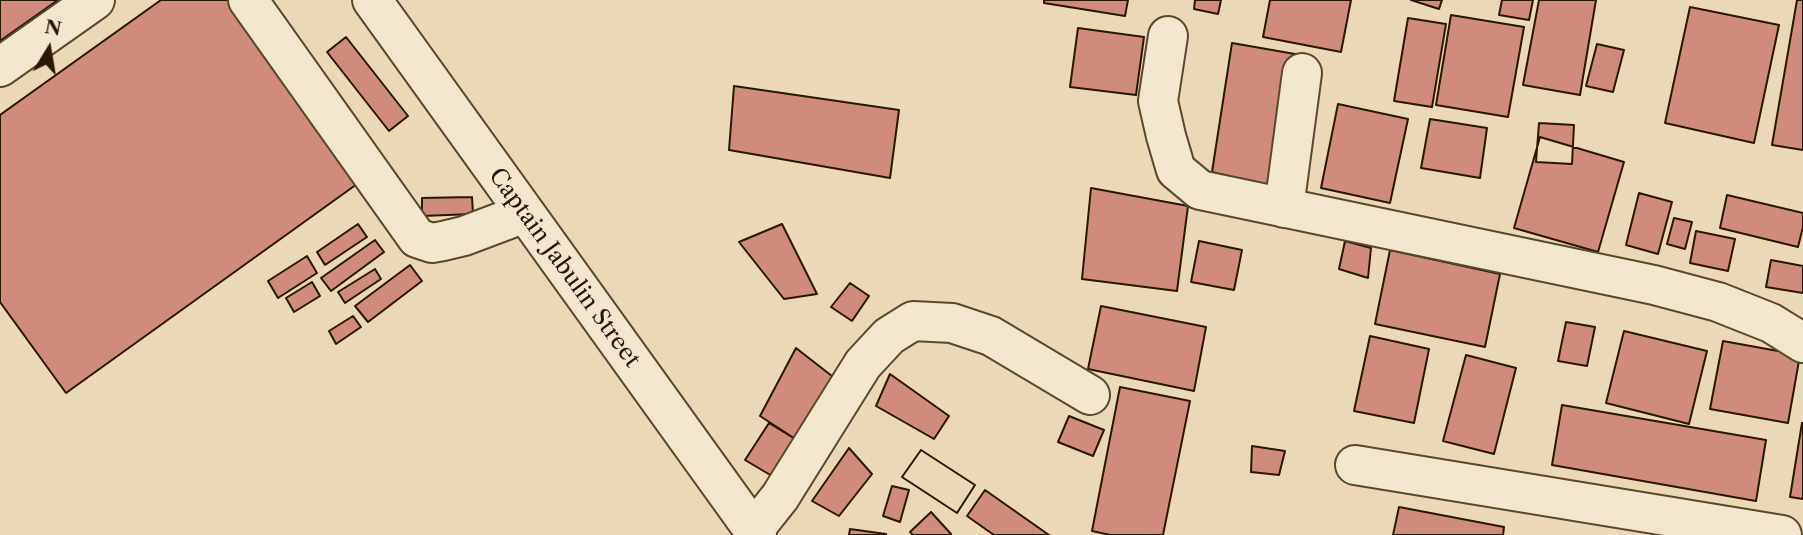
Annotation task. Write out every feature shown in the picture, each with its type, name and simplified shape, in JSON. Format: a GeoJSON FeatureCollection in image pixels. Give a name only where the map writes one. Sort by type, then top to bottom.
{"type":"FeatureCollection","features":[{"type":"Feature","properties":{"kind":"street"},"geometry":{"type":"LineString","coordinates":[[0,67],[95,0]]}},
{"type":"Feature","properties":{"kind":"street"},"geometry":{"type":"LineString","coordinates":[[248,0],[417,238],[432,243],[443,241],[525,213]]}},
{"type":"Feature","properties":{"kind":"street","name":"Captain Jabulin Street"},"geometry":{"type":"LineString","coordinates":[[372,0],[755,533]]}},
{"type":"Feature","properties":{"kind":"street"},"geometry":{"type":"LineString","coordinates":[[1168,36],[1158,101],[1176,170],[1200,190],[1654,285],[1718,302],[1771,323],[1803,342]]}},
{"type":"Feature","properties":{"kind":"street"},"geometry":{"type":"LineString","coordinates":[[1284,208],[1302,73]]}},
{"type":"Feature","properties":{"kind":"street"},"geometry":{"type":"LineString","coordinates":[[755,533],[863,364],[889,336],[912,321],[952,323],[991,335],[1090,395]]}},
{"type":"Feature","properties":{"kind":"street"},"geometry":{"type":"LineString","coordinates":[[1355,465],[1782,535]]}},
{"type":"Feature","properties":{"kind":"building"},"geometry":{"type":"Polygon","coordinates":[[[0,0],[58,0],[0,41],[0,0]]]}},
{"type":"Feature","properties":{"kind":"building"},"geometry":{"type":"Polygon","coordinates":[[[161,0],[235,0],[364,179],[66,393],[0,302],[0,115],[161,0]]]}},
{"type":"Feature","properties":{"kind":"building"},"geometry":{"type":"Polygon","coordinates":[[[1044,0],[1128,0],[1125,16],[1044,3],[1044,0]]]}},
{"type":"Feature","properties":{"kind":"building"},"geometry":{"type":"Polygon","coordinates":[[[1195,0],[1221,0],[1218,14],[1194,9],[1195,0]]]}},
{"type":"Feature","properties":{"kind":"building"},"geometry":{"type":"Polygon","coordinates":[[[1270,0],[1351,0],[1341,52],[1263,37],[1270,0]]]}},
{"type":"Feature","properties":{"kind":"building"},"geometry":{"type":"Polygon","coordinates":[[[1411,0],[1442,0],[1439,9],[1411,0]]]}},
{"type":"Feature","properties":{"kind":"building"},"geometry":{"type":"Polygon","coordinates":[[[1502,0],[1533,0],[1529,20],[1499,15],[1502,0]]]}},
{"type":"Feature","properties":{"kind":"building"},"geometry":{"type":"Polygon","coordinates":[[[1539,0],[1596,0],[1580,95],[1523,85],[1539,0]]]}},
{"type":"Feature","properties":{"kind":"building"},"geometry":{"type":"Polygon","coordinates":[[[1797,0],[1803,0],[1803,150],[1772,145],[1797,0]]]}},
{"type":"Feature","properties":{"kind":"building"},"geometry":{"type":"Polygon","coordinates":[[[1690,7],[1779,25],[1754,143],[1665,123],[1690,7]]]}},
{"type":"Feature","properties":{"kind":"building"},"geometry":{"type":"Polygon","coordinates":[[[1451,15],[1524,27],[1508,117],[1436,105],[1451,15]]]}},
{"type":"Feature","properties":{"kind":"building"},"geometry":{"type":"Polygon","coordinates":[[[1408,18],[1446,24],[1432,107],[1394,101],[1408,18]]]}},
{"type":"Feature","properties":{"kind":"building"},"geometry":{"type":"Polygon","coordinates":[[[1078,28],[1144,37],[1136,95],[1070,87],[1078,28]]]}},
{"type":"Feature","properties":{"kind":"building"},"geometry":{"type":"Polygon","coordinates":[[[346,37],[408,116],[389,131],[327,52],[346,37]]]}},
{"type":"Feature","properties":{"kind":"building"},"geometry":{"type":"Polygon","coordinates":[[[1232,43],[1295,54],[1279,189],[1212,172],[1232,43]]]}},
{"type":"Feature","properties":{"kind":"building"},"geometry":{"type":"Polygon","coordinates":[[[1597,44],[1624,50],[1613,92],[1586,86],[1597,44]]]}},
{"type":"Feature","properties":{"kind":"building"},"geometry":{"type":"Polygon","coordinates":[[[734,86],[899,110],[890,178],[729,150],[734,86]]]}},
{"type":"Feature","properties":{"kind":"building"},"geometry":{"type":"Polygon","coordinates":[[[1338,104],[1408,119],[1390,203],[1321,188],[1338,104]]]}},
{"type":"Feature","properties":{"kind":"building"},"geometry":{"type":"Polygon","coordinates":[[[1430,119],[1487,128],[1480,178],[1421,168],[1430,119]]]}},
{"type":"Feature","properties":{"kind":"building"},"geometry":{"type":"Polygon","coordinates":[[[1539,123],[1574,125],[1572,164],[1536,162],[1539,123]]]}},
{"type":"Feature","properties":{"kind":"building"},"geometry":{"type":"Polygon","coordinates":[[[1540,137],[1624,162],[1598,252],[1514,228],[1540,137]]]}},
{"type":"Feature","properties":{"kind":"building"},"geometry":{"type":"Polygon","coordinates":[[[1091,188],[1188,206],[1177,291],[1082,279],[1091,188]]]}},
{"type":"Feature","properties":{"kind":"building"},"geometry":{"type":"Polygon","coordinates":[[[1639,193],[1672,202],[1658,254],[1626,245],[1639,193]]]}},
{"type":"Feature","properties":{"kind":"building"},"geometry":{"type":"Polygon","coordinates":[[[1727,195],[1803,213],[1798,247],[1720,228],[1727,195]]]}},
{"type":"Feature","properties":{"kind":"building"},"geometry":{"type":"Polygon","coordinates":[[[472,197],[473,214],[422,216],[422,198],[472,197]]]}},
{"type":"Feature","properties":{"kind":"building"},"geometry":{"type":"Polygon","coordinates":[[[1674,218],[1692,222],[1685,249],[1667,244],[1674,218]]]}},
{"type":"Feature","properties":{"kind":"building"},"geometry":{"type":"Polygon","coordinates":[[[358,224],[367,237],[325,265],[317,252],[358,224]]]}},
{"type":"Feature","properties":{"kind":"building"},"geometry":{"type":"Polygon","coordinates":[[[782,224],[817,294],[784,299],[739,242],[782,224]]]}},
{"type":"Feature","properties":{"kind":"building"},"geometry":{"type":"Polygon","coordinates":[[[1696,231],[1735,239],[1728,271],[1690,263],[1696,231]]]}},
{"type":"Feature","properties":{"kind":"building"},"geometry":{"type":"Polygon","coordinates":[[[375,240],[384,252],[331,291],[321,278],[375,240]]]}},
{"type":"Feature","properties":{"kind":"building"},"geometry":{"type":"Polygon","coordinates":[[[1199,241],[1242,250],[1234,290],[1191,282],[1199,241]]]}},
{"type":"Feature","properties":{"kind":"building"},"geometry":{"type":"Polygon","coordinates":[[[1345,241],[1371,248],[1368,278],[1339,269],[1345,241]]]}},
{"type":"Feature","properties":{"kind":"building"},"geometry":{"type":"Polygon","coordinates":[[[1390,250],[1500,274],[1485,347],[1375,324],[1390,250]]]}},
{"type":"Feature","properties":{"kind":"building"},"geometry":{"type":"Polygon","coordinates":[[[307,256],[317,273],[278,298],[268,281],[307,256]]]}},
{"type":"Feature","properties":{"kind":"building"},"geometry":{"type":"Polygon","coordinates":[[[1771,260],[1803,266],[1803,293],[1766,287],[1771,260]]]}},
{"type":"Feature","properties":{"kind":"building"},"geometry":{"type":"Polygon","coordinates":[[[410,265],[422,281],[368,322],[355,306],[410,265]]]}},
{"type":"Feature","properties":{"kind":"building"},"geometry":{"type":"Polygon","coordinates":[[[375,269],[381,279],[345,303],[338,292],[375,269]]]}},
{"type":"Feature","properties":{"kind":"building"},"geometry":{"type":"Polygon","coordinates":[[[312,282],[320,296],[294,312],[286,298],[312,282]]]}},
{"type":"Feature","properties":{"kind":"building"},"geometry":{"type":"Polygon","coordinates":[[[850,283],[869,296],[852,321],[831,307],[850,283]]]}},
{"type":"Feature","properties":{"kind":"building"},"geometry":{"type":"Polygon","coordinates":[[[1101,306],[1206,327],[1194,391],[1088,369],[1101,306]]]}},
{"type":"Feature","properties":{"kind":"building"},"geometry":{"type":"Polygon","coordinates":[[[353,316],[361,327],[336,344],[329,331],[353,316]]]}},
{"type":"Feature","properties":{"kind":"building"},"geometry":{"type":"Polygon","coordinates":[[[1566,322],[1595,327],[1587,366],[1558,361],[1566,322]]]}},
{"type":"Feature","properties":{"kind":"building"},"geometry":{"type":"Polygon","coordinates":[[[1624,331],[1707,351],[1689,424],[1606,403],[1624,331]]]}},
{"type":"Feature","properties":{"kind":"building"},"geometry":{"type":"Polygon","coordinates":[[[1370,336],[1429,349],[1414,423],[1354,411],[1370,336]]]}},
{"type":"Feature","properties":{"kind":"building"},"geometry":{"type":"Polygon","coordinates":[[[1723,341],[1800,355],[1788,423],[1710,409],[1723,341]]]}},
{"type":"Feature","properties":{"kind":"building"},"geometry":{"type":"Polygon","coordinates":[[[796,348],[837,380],[800,442],[760,416],[796,348]]]}},
{"type":"Feature","properties":{"kind":"building"},"geometry":{"type":"Polygon","coordinates":[[[1466,355],[1516,368],[1494,454],[1443,441],[1466,355]]]}},
{"type":"Feature","properties":{"kind":"building"},"geometry":{"type":"Polygon","coordinates":[[[890,374],[949,416],[934,439],[876,406],[890,374]]]}},
{"type":"Feature","properties":{"kind":"building"},"geometry":{"type":"Polygon","coordinates":[[[1120,387],[1190,401],[1163,535],[1110,535],[1092,531],[1120,387]]]}},
{"type":"Feature","properties":{"kind":"building"},"geometry":{"type":"Polygon","coordinates":[[[1562,405],[1766,440],[1756,501],[1552,465],[1562,405]]]}},
{"type":"Feature","properties":{"kind":"building"},"geometry":{"type":"Polygon","coordinates":[[[1069,416],[1104,430],[1093,456],[1058,442],[1069,416]]]}},
{"type":"Feature","properties":{"kind":"building"},"geometry":{"type":"Polygon","coordinates":[[[769,423],[800,442],[777,479],[745,460],[769,423]]]}},
{"type":"Feature","properties":{"kind":"building"},"geometry":{"type":"Polygon","coordinates":[[[1803,423],[1803,499],[1790,497],[1803,423]]]}},
{"type":"Feature","properties":{"kind":"building"},"geometry":{"type":"Polygon","coordinates":[[[1252,446],[1285,451],[1279,475],[1251,472],[1252,446]]]}},
{"type":"Feature","properties":{"kind":"building"},"geometry":{"type":"Polygon","coordinates":[[[849,448],[872,474],[839,516],[812,501],[849,448]]]}},
{"type":"Feature","properties":{"kind":"building"},"geometry":{"type":"Polygon","coordinates":[[[921,450],[975,485],[957,513],[902,477],[921,450]]]}},
{"type":"Feature","properties":{"kind":"building"},"geometry":{"type":"Polygon","coordinates":[[[921,450],[975,485],[957,513],[902,477],[921,450]]]}},
{"type":"Feature","properties":{"kind":"building"},"geometry":{"type":"Polygon","coordinates":[[[892,486],[909,490],[900,522],[883,516],[892,486]]]}},
{"type":"Feature","properties":{"kind":"building"},"geometry":{"type":"Polygon","coordinates":[[[985,490],[1049,535],[994,535],[967,516],[985,490]]]}},
{"type":"Feature","properties":{"kind":"building"},"geometry":{"type":"Polygon","coordinates":[[[1399,507],[1504,527],[1503,535],[1393,535],[1399,507]]]}},
{"type":"Feature","properties":{"kind":"building"},"geometry":{"type":"Polygon","coordinates":[[[931,512],[950,535],[913,535],[910,532],[931,512]]]}},
{"type":"Feature","properties":{"kind":"building"},"geometry":{"type":"Polygon","coordinates":[[[850,529],[886,534],[886,535],[849,535],[850,529]]]}}]}
